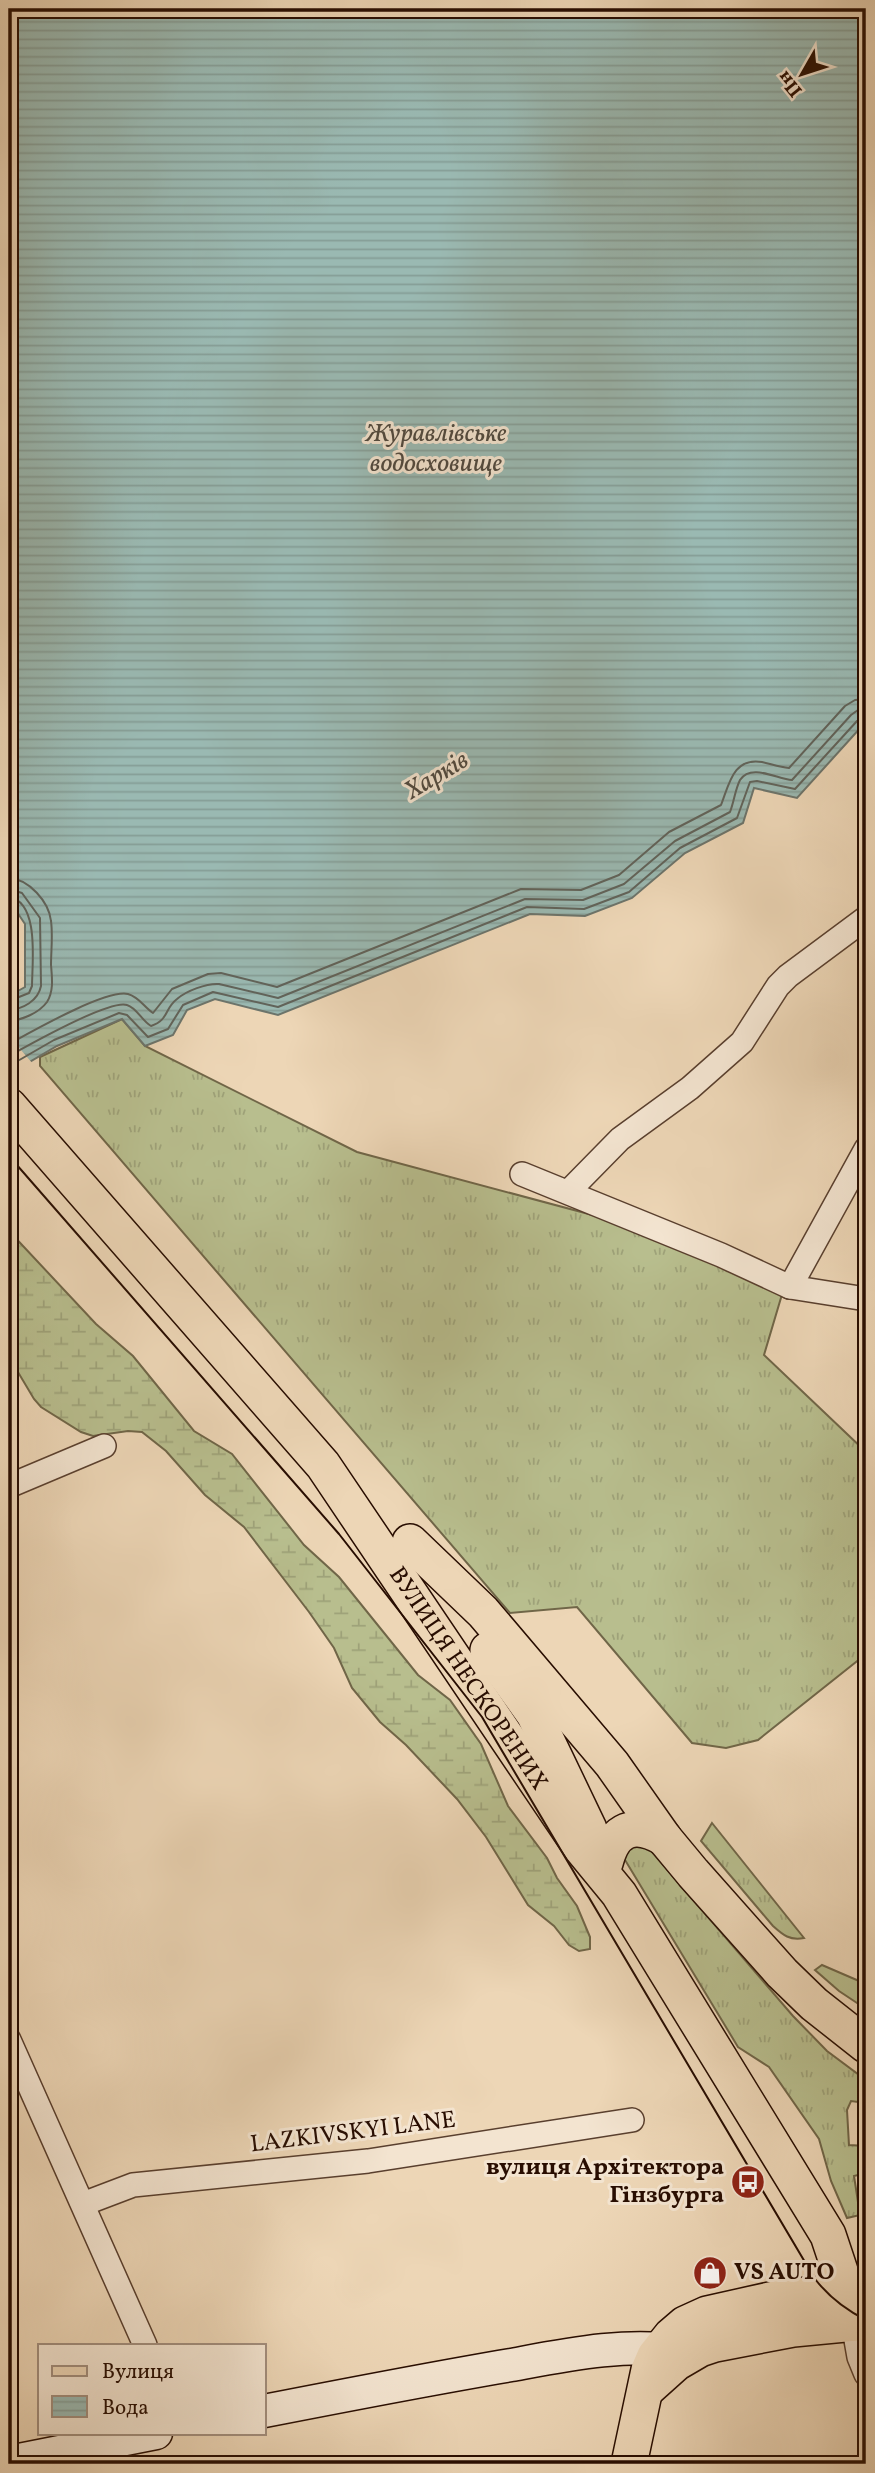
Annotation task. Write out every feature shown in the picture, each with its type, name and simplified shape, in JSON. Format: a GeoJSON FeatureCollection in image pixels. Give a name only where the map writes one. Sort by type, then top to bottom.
{"type":"FeatureCollection","features":[{"type":"Feature","properties":{"kind":"main road","name":"ВУЛИЦЯ НЕСКОРЕНИХ"},"geometry":{"type":"LineString","coordinates":[[9,1105],[399,1551],[447,1652],[496,1719],[582,1849],[611,1876]]}},
{"type":"Feature","properties":{"kind":"main road"},"geometry":{"type":"LineString","coordinates":[[399,1551],[534,1714],[664,1838],[782,1973],[814,2004],[866,2045]]}},
{"type":"Feature","properties":{"kind":"main road"},"geometry":{"type":"LineString","coordinates":[[399,1551],[491,1622],[612,1764],[664,1838]]}},
{"type":"Feature","properties":{"kind":"main road","name":"ВУЛИЦЯ НЕСКОРЕНИХ"},"geometry":{"type":"LineString","coordinates":[[534,1714],[611,1876],[828,2235],[858,2307]]}},
{"type":"Feature","properties":{"kind":"main road"},"geometry":{"type":"LineString","coordinates":[[611,1876],[615,1841],[625,1831],[647,1828],[664,1838]]}},
{"type":"Feature","properties":{"kind":"main road"},"geometry":{"type":"LineString","coordinates":[[266,2411],[575,2353],[675,2351],[715,2344],[769,2333],[858,2307]]}},
{"type":"Feature","properties":{"kind":"main road"},"geometry":{"type":"LineString","coordinates":[[629,2464],[645,2391],[676,2363],[675,2351]]}},
{"type":"Feature","properties":{"kind":"main road"},"geometry":{"type":"LineString","coordinates":[[9,2462],[151,2434]]}},
{"type":"Feature","properties":{"kind":"street"},"geometry":{"type":"LineString","coordinates":[[568,1192],[620,1139],[690,1088],[741,1042],[778,986],[788,976],[866,918]]}},
{"type":"Feature","properties":{"kind":"street"},"geometry":{"type":"LineString","coordinates":[[790,1287],[866,1149]]}},
{"type":"Feature","properties":{"kind":"street"},"geometry":{"type":"LineString","coordinates":[[522,1174],[721,1255],[790,1287],[866,1299]]}},
{"type":"Feature","properties":{"kind":"street"},"geometry":{"type":"LineString","coordinates":[[9,1486],[104,1446]]}},
{"type":"Feature","properties":{"kind":"street"},"geometry":{"type":"LineString","coordinates":[[9,2040],[16,2071],[83,2204],[145,2344]]}},
{"type":"Feature","properties":{"kind":"street","name":"LAZKIVSKYI LANE"},"geometry":{"type":"LineString","coordinates":[[83,2204],[132,2185],[368,2161],[632,2120]]}},
{"type":"Feature","properties":{"kind":"street"},"geometry":{"type":"LineString","coordinates":[[858,2307],[859,2357],[866,2374]]}},
{"type":"Feature","properties":{"kind":"green space"},"geometry":{"type":"Polygon","coordinates":[[[122,1019],[145,1046],[357,1152],[641,1228],[783,1291],[764,1355],[866,1452],[866,1654],[758,1740],[726,1748],[692,1743],[577,1607],[510,1613],[40,1066],[40,1057],[122,1019]]]}},
{"type":"Feature","properties":{"kind":"green space"},"geometry":{"type":"Polygon","coordinates":[[[9,1231],[96,1324],[133,1356],[194,1431],[232,1454],[304,1545],[339,1577],[418,1675],[450,1700],[481,1744],[508,1806],[547,1858],[557,1878],[577,1906],[590,1937],[590,1949],[579,1951],[569,1945],[554,1926],[528,1905],[486,1837],[457,1799],[406,1745],[380,1722],[352,1688],[334,1648],[244,1527],[205,1495],[166,1451],[142,1432],[128,1431],[93,1436],[81,1432],[41,1407],[34,1399],[9,1357],[9,1231]]]}},
{"type":"Feature","properties":{"kind":"green space"},"geometry":{"type":"Polygon","coordinates":[[[712,1823],[804,1938],[787,1937],[773,1926],[701,1841],[712,1823]]]}},
{"type":"Feature","properties":{"kind":"green space"},"geometry":{"type":"Polygon","coordinates":[[[640,1838],[793,2016],[827,2051],[859,2075],[864,2088],[863,2098],[858,2102],[851,2101],[847,2110],[849,2145],[866,2146],[866,2173],[854,2176],[860,2215],[847,2218],[831,2181],[819,2139],[769,2067],[738,2047],[622,1855],[640,1838]]]}},
{"type":"Feature","properties":{"kind":"green space"},"geometry":{"type":"Polygon","coordinates":[[[822,1965],[866,1984],[866,2009],[839,1991],[815,1970],[822,1965]]]}},
{"type":"Feature","properties":{"kind":"water","name":"Журавлівське водосховище"},"geometry":{"type":"Polygon","coordinates":[[[9,9],[866,9],[866,725],[862,726],[797,798],[754,788],[743,823],[685,853],[632,898],[585,916],[530,914],[278,1015],[215,999],[187,1010],[173,1035],[145,1046],[122,1019],[57,1046],[9,1074],[9,996],[25,987],[25,924],[9,900],[9,9]]]}},
{"type":"Feature","properties":{"kind":"pier"},"geometry":{"type":"Polygon","coordinates":[[[9,1036],[33,1064],[9,1078],[9,1036]]]}},
{"type":"Feature","properties":{"kind":"tram line"},"geometry":{"type":"LineString","coordinates":[[9,1156],[339,1534],[482,1717],[815,2279],[838,2302],[866,2320]]}},
{"type":"Feature","properties":{"kind":"place","name":"вулиця Архітектора Гінзбурга"},"geometry":{"type":"Point","coordinates":[748,2182]}},
{"type":"Feature","properties":{"kind":"place","name":"VS AUTO"},"geometry":{"type":"Point","coordinates":[710,2273]}},
{"type":"Feature","properties":{"kind":"water label","name":"Харків"},"geometry":{"type":"Point","coordinates":[437,776]}}]}
